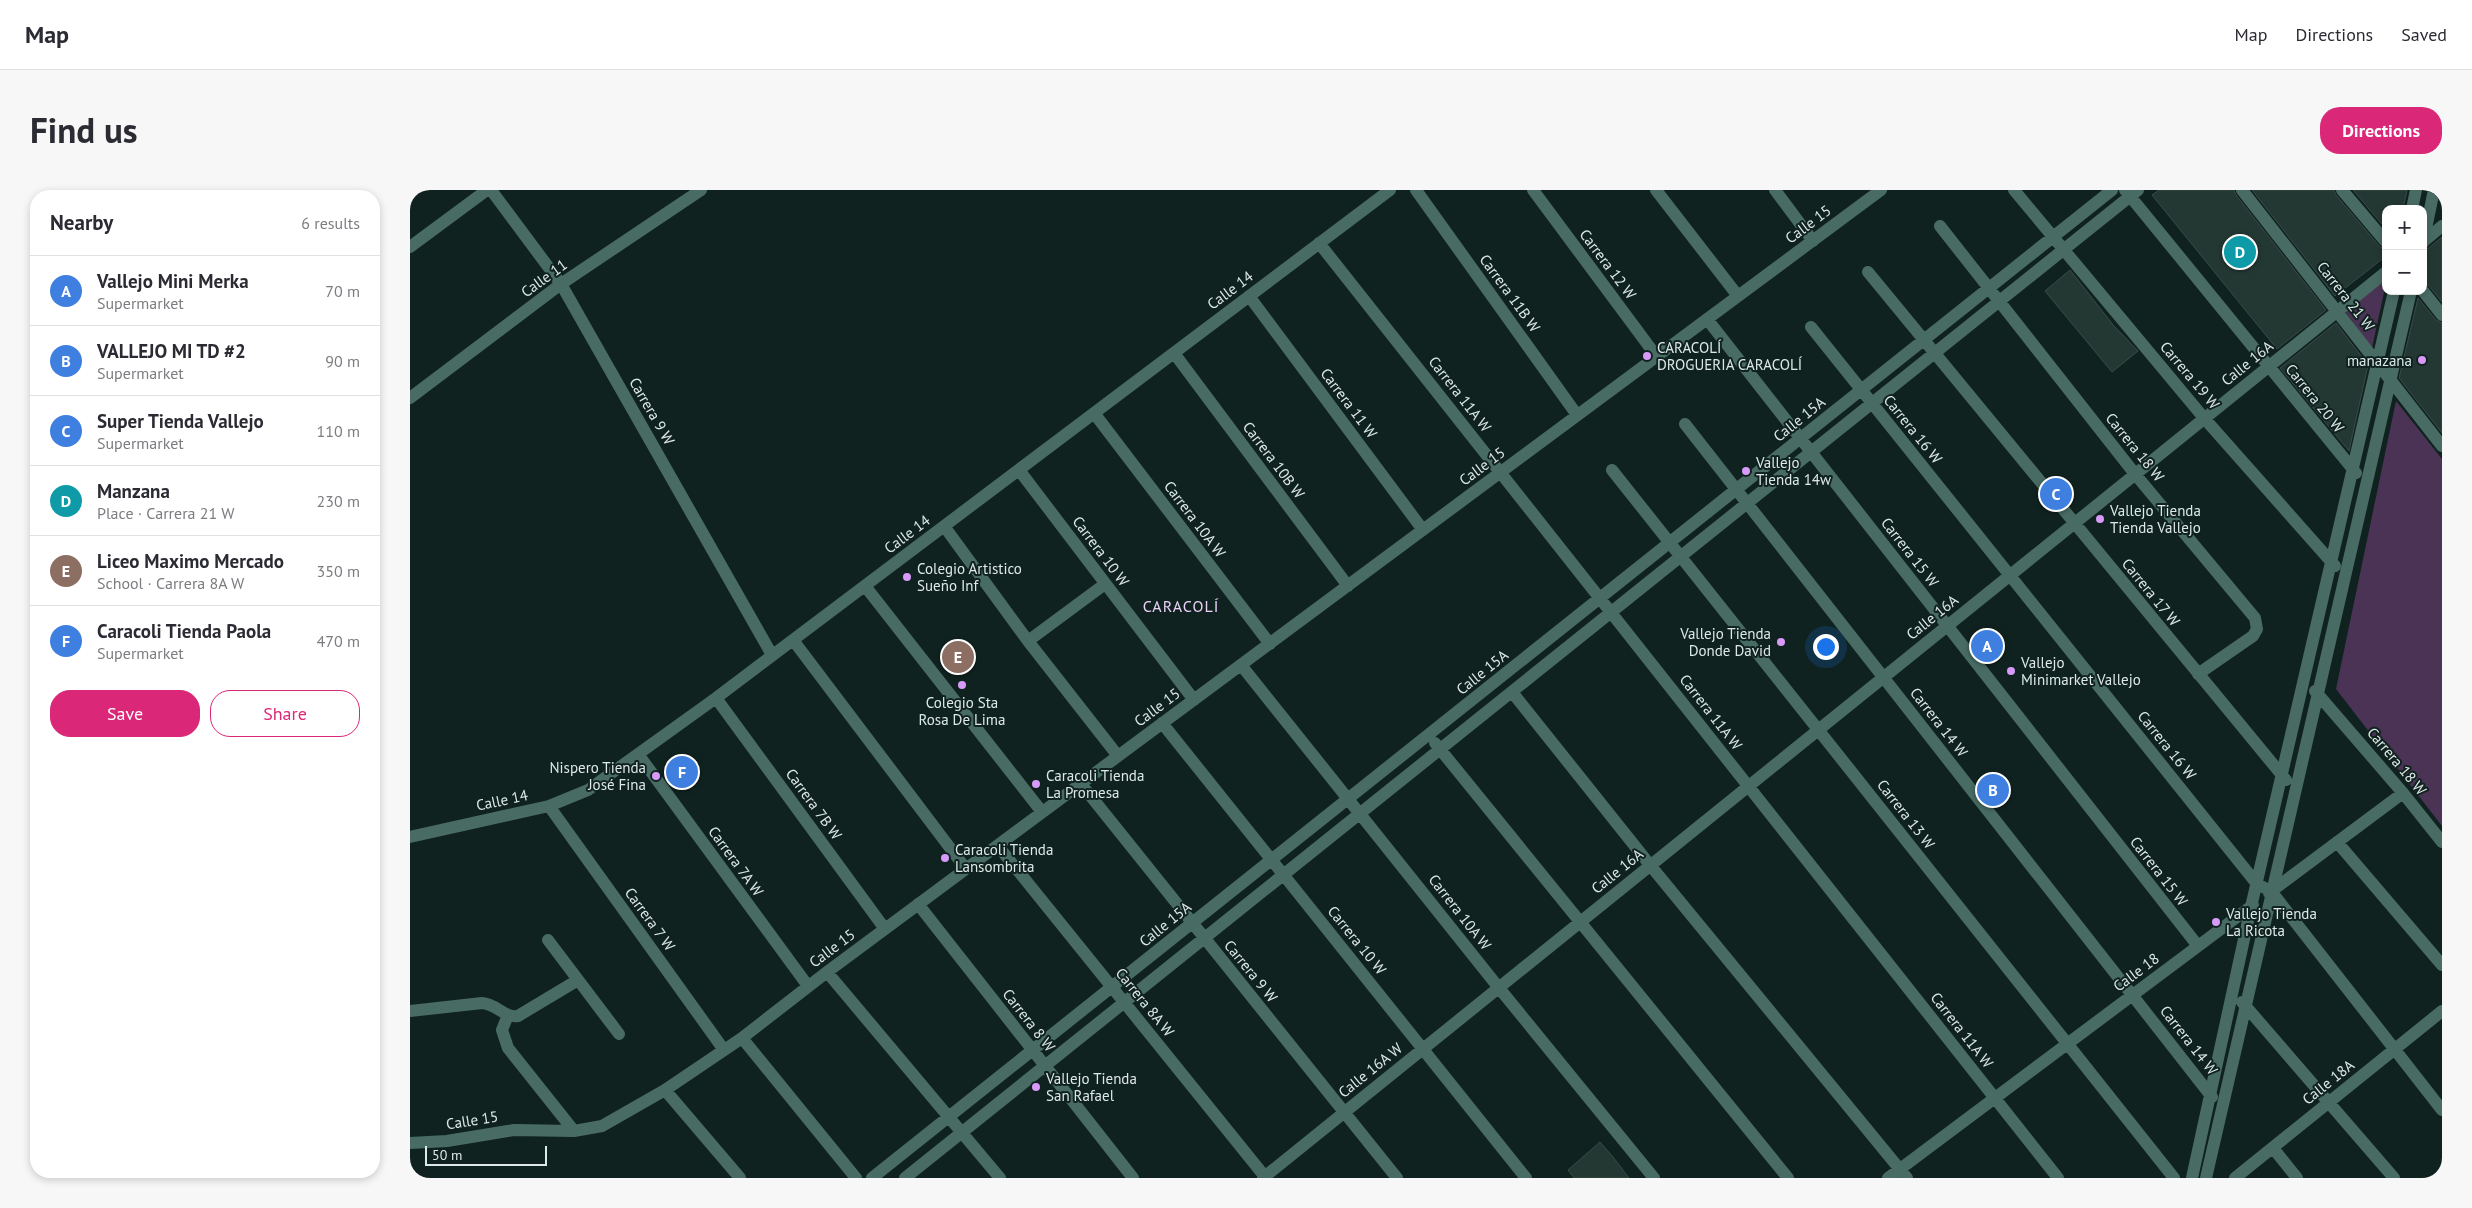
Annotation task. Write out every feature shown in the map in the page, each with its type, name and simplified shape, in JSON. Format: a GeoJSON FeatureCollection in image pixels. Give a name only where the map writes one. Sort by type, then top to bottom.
{"type":"FeatureCollection","features":[{"type":"Feature","properties":{"kind":"street"},"geometry":{"type":"LineString","coordinates":[[410,247],[487,190]]}},
{"type":"Feature","properties":{"kind":"street","name":"Carrera 9 W"},"geometry":{"type":"LineString","coordinates":[[491,190],[562,284],[772,655]]}},
{"type":"Feature","properties":{"kind":"street","name":"Calle 11"},"geometry":{"type":"LineString","coordinates":[[410,398],[562,284],[701,190]]}},
{"type":"Feature","properties":{"kind":"street","name":"Calle 14"},"geometry":{"type":"LineString","coordinates":[[410,837],[549,806],[588,790],[716,698],[866,586],[1390,190]]}},
{"type":"Feature","properties":{"kind":"street","name":"Carrera 11B W"},"geometry":{"type":"LineString","coordinates":[[1416,190],[1577,416]]}},
{"type":"Feature","properties":{"kind":"street","name":"Carrera 12 W"},"geometry":{"type":"LineString","coordinates":[[1533,190],[1657,357]]}},
{"type":"Feature","properties":{"kind":"street"},"geometry":{"type":"LineString","coordinates":[[1656,190],[1738,296]]}},
{"type":"Feature","properties":{"kind":"street"},"geometry":{"type":"LineString","coordinates":[[1775,190],[1813,241]]}},
{"type":"Feature","properties":{"kind":"street","name":"Calle 15"},"geometry":{"type":"LineString","coordinates":[[410,1143],[447,1141],[514,1130],[574,1131],[602,1126],[665,1090],[742,1038],[918,904],[1881,190]]}},
{"type":"Feature","properties":{"kind":"street","name":"Carrera 19 W"},"geometry":{"type":"LineString","coordinates":[[2014,190],[2204,418],[2345,577]]}},
{"type":"Feature","properties":{"kind":"street","name":"Calle 15A"},"geometry":{"type":"LineString","coordinates":[[872,1178],[2112,190]]}},
{"type":"Feature","properties":{"kind":"street","name":"Carrera 21 W"},"geometry":{"type":"LineString","coordinates":[[2242,190],[2442,446]]}},
{"type":"Feature","properties":{"kind":"street"},"geometry":{"type":"LineString","coordinates":[[2342,190],[2382,237]]}},
{"type":"Feature","properties":{"kind":"street"},"geometry":{"type":"LineString","coordinates":[[2413,205],[2416,190]]}},
{"type":"Feature","properties":{"kind":"street"},"geometry":{"type":"LineString","coordinates":[[2427,223],[2434,190]]}},
{"type":"Feature","properties":{"kind":"street"},"geometry":{"type":"LineString","coordinates":[[905,1178],[2065,249],[2131,192]]}},
{"type":"Feature","properties":{"kind":"street","name":"Carrera 20 W"},"geometry":{"type":"LineString","coordinates":[[2131,192],[2366,487]]}},
{"type":"Feature","properties":{"kind":"street","name":"Carrera 18 W"},"geometry":{"type":"LineString","coordinates":[[1940,226],[2135,474],[2256,618],[2258,629],[2253,636],[2198,674]]}},
{"type":"Feature","properties":{"kind":"street"},"geometry":{"type":"LineString","coordinates":[[2427,239],[2442,226]]}},
{"type":"Feature","properties":{"kind":"street","name":"Carrera 11A W"},"geometry":{"type":"LineString","coordinates":[[1319,243],[2058,1178]]}},
{"type":"Feature","properties":{"kind":"street","name":"Carrera 17 W"},"geometry":{"type":"LineString","coordinates":[[1868,272],[2296,792]]}},
{"type":"Feature","properties":{"kind":"street","name":"Calle 16A"},"geometry":{"type":"LineString","coordinates":[[1498,988],[2382,275]]}},
{"type":"Feature","properties":{"kind":"street"},"geometry":{"type":"LineString","coordinates":[[2192,1178],[2250,907],[2257,884],[2393,295]]}},
{"type":"Feature","properties":{"kind":"street"},"geometry":{"type":"LineString","coordinates":[[2206,1178],[2410,295]]}},
{"type":"Feature","properties":{"kind":"street"},"geometry":{"type":"LineString","coordinates":[[2426,295],[2442,315]]}},
{"type":"Feature","properties":{"kind":"street","name":"Carrera 11 W"},"geometry":{"type":"LineString","coordinates":[[1249,296],[1423,530]]}},
{"type":"Feature","properties":{"kind":"street","name":"Carrera 15 W"},"geometry":{"type":"LineString","coordinates":[[1707,319],[2198,946]]}},
{"type":"Feature","properties":{"kind":"street","name":"Carrera 16 W"},"geometry":{"type":"LineString","coordinates":[[1811,327],[2257,884],[2271,891],[2442,1110]]}},
{"type":"Feature","properties":{"kind":"street","name":"Carrera 10B W"},"geometry":{"type":"LineString","coordinates":[[1174,353],[1348,586]]}},
{"type":"Feature","properties":{"kind":"street","name":"Carrera 10A W"},"geometry":{"type":"LineString","coordinates":[[1094,413],[1270,644]]}},
{"type":"Feature","properties":{"kind":"street","name":"Carrera 14 W"},"geometry":{"type":"LineString","coordinates":[[1685,424],[2223,1111]]}},
{"type":"Feature","properties":{"kind":"street","name":"Carrera 10 W"},"geometry":{"type":"LineString","coordinates":[[1019,470],[1194,700]]}},
{"type":"Feature","properties":{"kind":"street","name":"Carrera 13 W"},"geometry":{"type":"LineString","coordinates":[[1612,470],[2174,1178]]}},
{"type":"Feature","properties":{"kind":"street"},"geometry":{"type":"LineString","coordinates":[[944,526],[1028,641],[1118,756]]}},
{"type":"Feature","properties":{"kind":"street"},"geometry":{"type":"LineString","coordinates":[[1028,641],[1105,584]]}},
{"type":"Feature","properties":{"kind":"street"},"geometry":{"type":"LineString","coordinates":[[866,586],[1042,812]]}},
{"type":"Feature","properties":{"kind":"street"},"geometry":{"type":"LineString","coordinates":[[793,640],[966,869]]}},
{"type":"Feature","properties":{"kind":"street","name":"Carrera 10A W"},"geometry":{"type":"LineString","coordinates":[[1241,665],[1361,813],[1498,988],[1654,1178]]}},
{"type":"Feature","properties":{"kind":"street"},"geometry":{"type":"LineString","coordinates":[[1517,665],[1528,679]]}},
{"type":"Feature","properties":{"kind":"street","name":"Carrera 18 W"},"geometry":{"type":"LineString","coordinates":[[2303,684],[2318,694],[2403,793],[2442,842]]}},
{"type":"Feature","properties":{"kind":"street"},"geometry":{"type":"LineString","coordinates":[[1512,692],[1650,865],[1903,1174]]}},
{"type":"Feature","properties":{"kind":"street","name":"Carrera 7B W"},"geometry":{"type":"LineString","coordinates":[[716,698],[886,929]]}},
{"type":"Feature","properties":{"kind":"street","name":"Carrera 10 W"},"geometry":{"type":"LineString","coordinates":[[1162,723],[1526,1178]]}},
{"type":"Feature","properties":{"kind":"street"},"geometry":{"type":"LineString","coordinates":[[1429,735],[1788,1178]]}},
{"type":"Feature","properties":{"kind":"street","name":"Carrera 7A W"},"geometry":{"type":"LineString","coordinates":[[638,754],[808,986]]}},
{"type":"Feature","properties":{"kind":"street","name":"Carrera 9 W"},"geometry":{"type":"LineString","coordinates":[[1081,784],[1397,1178]]}},
{"type":"Feature","properties":{"kind":"street","name":"Calle 18"},"geometry":{"type":"LineString","coordinates":[[1888,1178],[1903,1174],[1995,1098],[2403,793]]}},
{"type":"Feature","properties":{"kind":"street","name":"Carrera 7 W"},"geometry":{"type":"LineString","coordinates":[[549,806],[724,1050]]}},
{"type":"Feature","properties":{"kind":"street"},"geometry":{"type":"LineString","coordinates":[[2337,842],[2442,965]]}},
{"type":"Feature","properties":{"kind":"street","name":"Carrera 8A W"},"geometry":{"type":"LineString","coordinates":[[998,846],[1265,1177]]}},
{"type":"Feature","properties":{"kind":"street","name":"Carrera 8 W"},"geometry":{"type":"LineString","coordinates":[[918,904],[1133,1178]]}},
{"type":"Feature","properties":{"kind":"street"},"geometry":{"type":"LineString","coordinates":[[548,940],[618,1034]]}},
{"type":"Feature","properties":{"kind":"street"},"geometry":{"type":"LineString","coordinates":[[827,972],[950,1116],[1000,1178]]}},
{"type":"Feature","properties":{"kind":"street"},"geometry":{"type":"LineString","coordinates":[[410,1010],[482,1003],[494,1005],[508,1015],[523,1014],[578,980]]}},
{"type":"Feature","properties":{"kind":"street","name":"Calle 16A W"},"geometry":{"type":"LineString","coordinates":[[1265,1177],[1498,988]]}},
{"type":"Feature","properties":{"kind":"street"},"geometry":{"type":"LineString","coordinates":[[2232,995],[2247,1005],[2394,1178]]}},
{"type":"Feature","properties":{"kind":"street","name":"Calle 18A"},"geometry":{"type":"LineString","coordinates":[[2235,1178],[2442,1011]]}},
{"type":"Feature","properties":{"kind":"street"},"geometry":{"type":"LineString","coordinates":[[508,1015],[502,1030],[508,1048],[574,1131]]}},
{"type":"Feature","properties":{"kind":"street"},"geometry":{"type":"LineString","coordinates":[[742,1038],[856,1178]]}},
{"type":"Feature","properties":{"kind":"street"},"geometry":{"type":"LineString","coordinates":[[665,1090],[740,1178]]}},
{"type":"Feature","properties":{"kind":"street"},"geometry":{"type":"LineString","coordinates":[[2273,1148],[2297,1178]]}},
{"type":"Feature","properties":{"kind":"shaded area"},"geometry":{"type":"Polygon","coordinates":[[[2382,282],[2383,295],[2372,348],[2344,310],[2382,282]]]}},
{"type":"Feature","properties":{"kind":"shaded area"},"geometry":{"type":"Polygon","coordinates":[[[2396,401],[2442,459],[2442,826],[2336,689],[2396,401]]]}},
{"type":"Feature","properties":{"kind":"building"},"geometry":{"type":"Polygon","coordinates":[[[2159,190],[2234,190],[2326,310],[2277,349],[2152,195],[2159,190]]]}},
{"type":"Feature","properties":{"kind":"building"},"geometry":{"type":"Polygon","coordinates":[[[2252,190],[2334,190],[2336,195],[2382,248],[2382,259],[2335,296],[2252,190]]]}},
{"type":"Feature","properties":{"kind":"building"},"geometry":{"type":"Polygon","coordinates":[[[2353,190],[2407,190],[2404,205],[2382,205],[2382,224],[2353,190]]]}},
{"type":"Feature","properties":{"kind":"building"},"geometry":{"type":"Polygon","coordinates":[[[2442,237],[2442,302],[2427,285],[2427,249],[2442,237]]]}},
{"type":"Feature","properties":{"kind":"building"},"geometry":{"type":"Polygon","coordinates":[[[2070,270],[2114,326],[2138,351],[2112,372],[2045,291],[2070,270]]]}},
{"type":"Feature","properties":{"kind":"building","name":"manazana"},"geometry":{"type":"Polygon","coordinates":[[[2418,298],[2436,320],[2442,323],[2442,433],[2399,378],[2418,298]]]}},
{"type":"Feature","properties":{"kind":"building"},"geometry":{"type":"Polygon","coordinates":[[[2336,323],[2368,365],[2349,451],[2280,368],[2336,323]]]}},
{"type":"Feature","properties":{"kind":"building"},"geometry":{"type":"Polygon","coordinates":[[[1600,1142],[1629,1178],[1574,1178],[1568,1170],[1600,1142]]]}},
{"type":"Feature","properties":{"kind":"place","name":"Manzana"},"geometry":{"type":"Point","coordinates":[2240,252]}},
{"type":"Feature","properties":{"kind":"place","name":"CARACOLÍ DROGUERIA CARACOLÍ"},"geometry":{"type":"Point","coordinates":[1647,356]}},
{"type":"Feature","properties":{"kind":"place","name":"manazana"},"geometry":{"type":"Point","coordinates":[2422,360]}},
{"type":"Feature","properties":{"kind":"place","name":"Vallejo Tienda 14w"},"geometry":{"type":"Point","coordinates":[1746,471]}},
{"type":"Feature","properties":{"kind":"place","name":"Super Tienda Vallejo"},"geometry":{"type":"Point","coordinates":[2056,494]}},
{"type":"Feature","properties":{"kind":"place","name":"Vallejo Tienda Tienda Vallejo"},"geometry":{"type":"Point","coordinates":[2100,519]}},
{"type":"Feature","properties":{"kind":"place","name":"Colegio Artistico Sueño Inf"},"geometry":{"type":"Point","coordinates":[907,577]}},
{"type":"Feature","properties":{"kind":"place","name":"Vallejo Tienda Donde David"},"geometry":{"type":"Point","coordinates":[1781,642]}},
{"type":"Feature","properties":{"kind":"place","name":"Vallejo Mini Merka"},"geometry":{"type":"Point","coordinates":[1987,646]}},
{"type":"Feature","properties":{"kind":"place","name":"Liceo Maximo Mercado"},"geometry":{"type":"Point","coordinates":[958,657]}},
{"type":"Feature","properties":{"kind":"place","name":"Vallejo Minimarket Vallejo"},"geometry":{"type":"Point","coordinates":[2011,671]}},
{"type":"Feature","properties":{"kind":"place","name":"Colegio Sta Rosa De Lima"},"geometry":{"type":"Point","coordinates":[962,685]}},
{"type":"Feature","properties":{"kind":"place","name":"Caracoli Tienda Paola"},"geometry":{"type":"Point","coordinates":[682,772]}},
{"type":"Feature","properties":{"kind":"place","name":"Nispero Tienda José Fina"},"geometry":{"type":"Point","coordinates":[656,776]}},
{"type":"Feature","properties":{"kind":"place","name":"Caracoli Tienda La Promesa"},"geometry":{"type":"Point","coordinates":[1036,784]}},
{"type":"Feature","properties":{"kind":"place","name":"VALLEJO MI TD #2"},"geometry":{"type":"Point","coordinates":[1993,790]}},
{"type":"Feature","properties":{"kind":"place","name":"Caracoli Tienda Lansombrita"},"geometry":{"type":"Point","coordinates":[945,858]}},
{"type":"Feature","properties":{"kind":"place","name":"Vallejo Tienda La Ricota"},"geometry":{"type":"Point","coordinates":[2216,922]}},
{"type":"Feature","properties":{"kind":"place","name":"Vallejo Tienda San Rafael"},"geometry":{"type":"Point","coordinates":[1036,1087]}},
{"type":"Feature","properties":{"kind":"district","name":"CARACOLÍ"},"geometry":{"type":"Point","coordinates":[1181,606]}}]}
